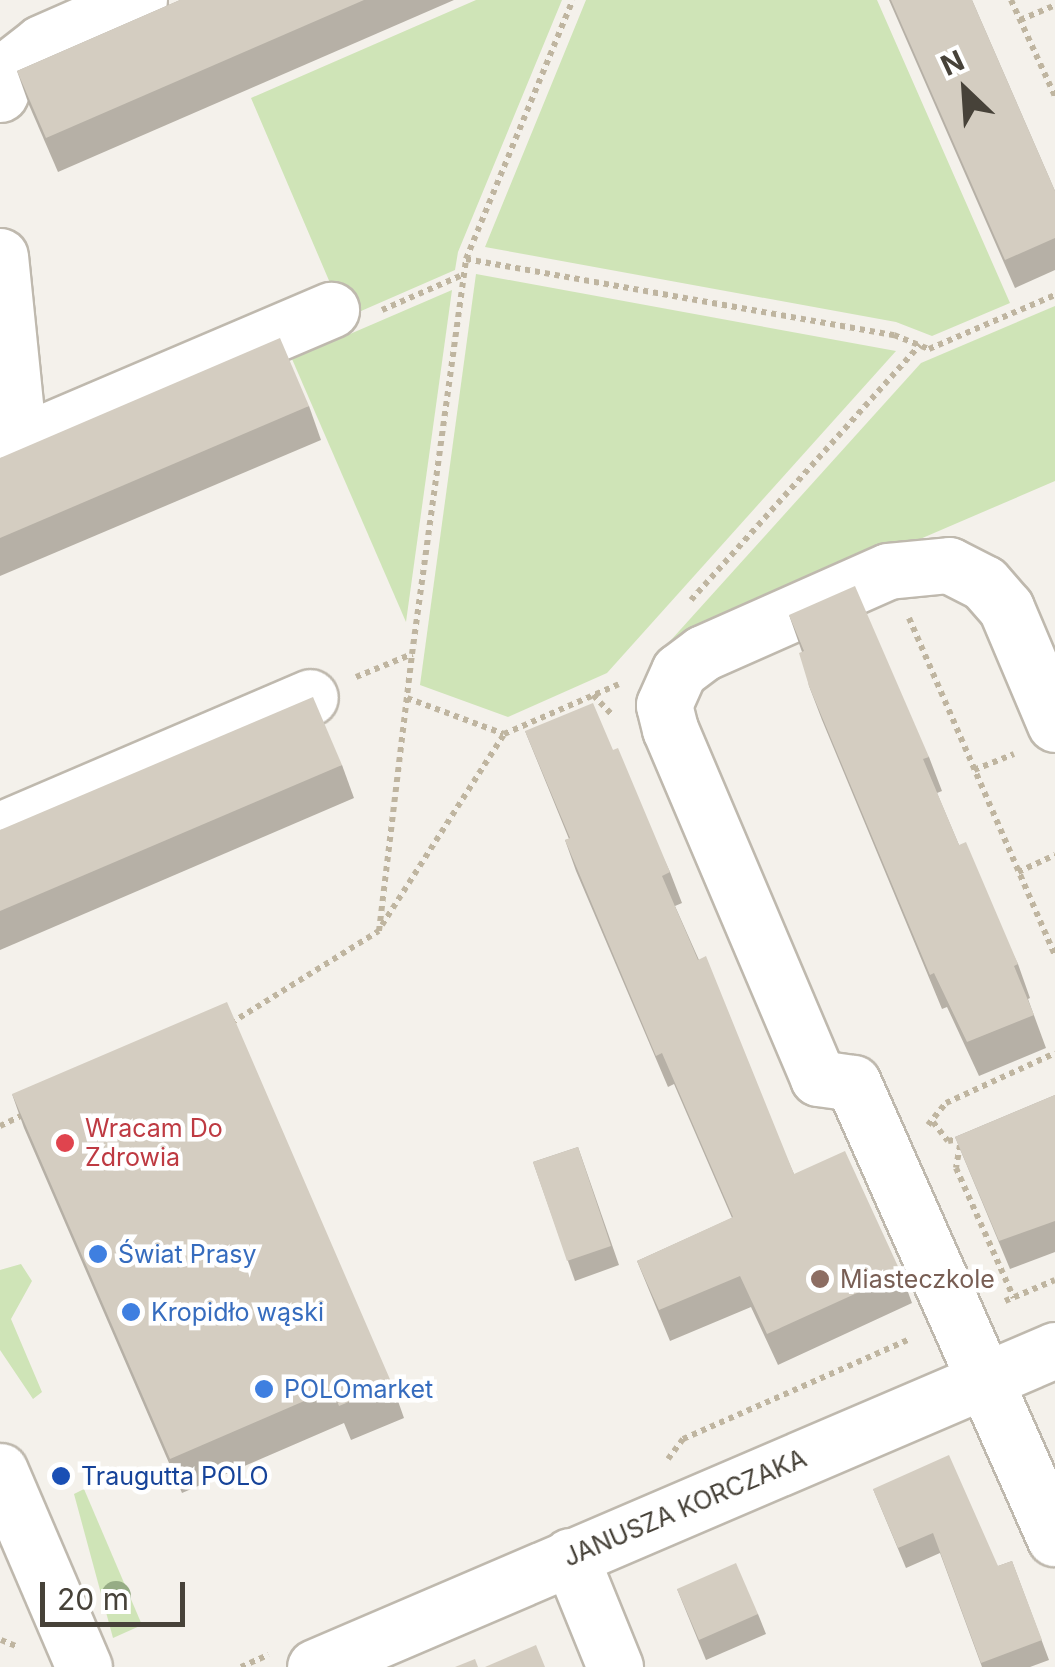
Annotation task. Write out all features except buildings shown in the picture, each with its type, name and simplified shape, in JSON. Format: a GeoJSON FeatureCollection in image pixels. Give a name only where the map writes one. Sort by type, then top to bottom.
{"type":"FeatureCollection","features":[{"type":"Feature","properties":{"kind":"street"},"geometry":{"type":"LineString","coordinates":[[4,75],[42,43],[139,0]]}},
{"type":"Feature","properties":{"kind":"street"},"geometry":{"type":"LineString","coordinates":[[0,256],[9,447],[330,310]]}},
{"type":"Feature","properties":{"kind":"street"},"geometry":{"type":"LineString","coordinates":[[1055,724],[1006,608],[984,582],[949,566],[888,570],[653,671],[670,729],[818,1078],[853,1083],[1055,1538]]}},
{"type":"Feature","properties":{"kind":"street"},"geometry":{"type":"LineString","coordinates":[[0,830],[310,697]]}},
{"type":"Feature","properties":{"kind":"street","name":"JANUSZA KORCZAKA"},"geometry":{"type":"LineString","coordinates":[[315,1667],[1055,1350]]}},
{"type":"Feature","properties":{"kind":"street"},"geometry":{"type":"LineString","coordinates":[[0,1471],[22,1582],[84,1667]]}},
{"type":"Feature","properties":{"kind":"street"},"geometry":{"type":"LineString","coordinates":[[570,1556],[615,1667]]}},
{"type":"Feature","properties":{"kind":"path"},"geometry":{"type":"LineString","coordinates":[[379,930],[466,258],[573,0]]}},
{"type":"Feature","properties":{"kind":"path"},"geometry":{"type":"LineString","coordinates":[[1011,0],[1055,96]]}},
{"type":"Feature","properties":{"kind":"path"},"geometry":{"type":"LineString","coordinates":[[1020,20],[1055,5]]}},
{"type":"Feature","properties":{"kind":"path"},"geometry":{"type":"LineString","coordinates":[[466,258],[894,335],[930,349],[1055,295]]}},
{"type":"Feature","properties":{"kind":"path"},"geometry":{"type":"LineString","coordinates":[[330,310],[339,329],[464,275]]}},
{"type":"Feature","properties":{"kind":"path"},"geometry":{"type":"LineString","coordinates":[[680,612],[920,345]]}},
{"type":"Feature","properties":{"kind":"path"},"geometry":{"type":"LineString","coordinates":[[888,570],[1055,956]]}},
{"type":"Feature","properties":{"kind":"path"},"geometry":{"type":"LineString","coordinates":[[310,697],[412,654]]}},
{"type":"Feature","properties":{"kind":"path"},"geometry":{"type":"LineString","coordinates":[[217,1030],[379,930],[504,734],[662,665],[653,671],[614,686]]}},
{"type":"Feature","properties":{"kind":"path"},"geometry":{"type":"LineString","coordinates":[[407,698],[504,734]]}},
{"type":"Feature","properties":{"kind":"path"},"geometry":{"type":"LineString","coordinates":[[1018,872],[1055,856]]}},
{"type":"Feature","properties":{"kind":"path"},"geometry":{"type":"LineString","coordinates":[[884,1146],[934,1122],[946,1104],[1055,1053]]}},
{"type":"Feature","properties":{"kind":"path"},"geometry":{"type":"LineString","coordinates":[[0,1126],[30,1112]]}},
{"type":"Feature","properties":{"kind":"path"},"geometry":{"type":"LineString","coordinates":[[934,1122],[948,1141],[974,1136]]}},
{"type":"Feature","properties":{"kind":"path"},"geometry":{"type":"LineString","coordinates":[[961,1139],[956,1168],[1014,1298]]}},
{"type":"Feature","properties":{"kind":"green space"},"geometry":{"type":"Polygon","coordinates":[[[476,0],[562,0],[458,252],[455,270],[345,318],[251,98],[476,0]]]}},
{"type":"Feature","properties":{"kind":"green space"},"geometry":{"type":"Polygon","coordinates":[[[586,0],[877,0],[1010,303],[932,336],[896,322],[485,247],[586,0]]]}},
{"type":"Feature","properties":{"kind":"green space"},"geometry":{"type":"Polygon","coordinates":[[[476,274],[896,351],[607,673],[508,717],[420,685],[476,274]]]}},
{"type":"Feature","properties":{"kind":"green space"},"geometry":{"type":"Polygon","coordinates":[[[452,290],[406,622],[292,359],[452,290]]]}},
{"type":"Feature","properties":{"kind":"green space"},"geometry":{"type":"Polygon","coordinates":[[[1055,306],[1055,481],[662,650],[921,363],[1055,306]]]}},
{"type":"Feature","properties":{"kind":"green space"},"geometry":{"type":"Polygon","coordinates":[[[21,1264],[32,1281],[11,1319],[42,1392],[33,1399],[0,1350],[0,1270],[21,1264]]]}},
{"type":"Feature","properties":{"kind":"green space"},"geometry":{"type":"Polygon","coordinates":[[[84,1489],[142,1625],[113,1638],[74,1494],[84,1489]]]}},
{"type":"Feature","properties":{"kind":"place","name":"Wracam Do Zdrowia"},"geometry":{"type":"Point","coordinates":[65,1143]}},
{"type":"Feature","properties":{"kind":"place","name":"Świat Prasy"},"geometry":{"type":"Point","coordinates":[98,1254]}},
{"type":"Feature","properties":{"kind":"place","name":"Miasteczkole"},"geometry":{"type":"Point","coordinates":[820,1279]}},
{"type":"Feature","properties":{"kind":"place","name":"Kropidło wąski"},"geometry":{"type":"Point","coordinates":[131,1312]}},
{"type":"Feature","properties":{"kind":"place","name":"POLOmarket"},"geometry":{"type":"Point","coordinates":[264,1389]}},
{"type":"Feature","properties":{"kind":"place","name":"Traugutta POLO"},"geometry":{"type":"Point","coordinates":[61,1476]}}]}
